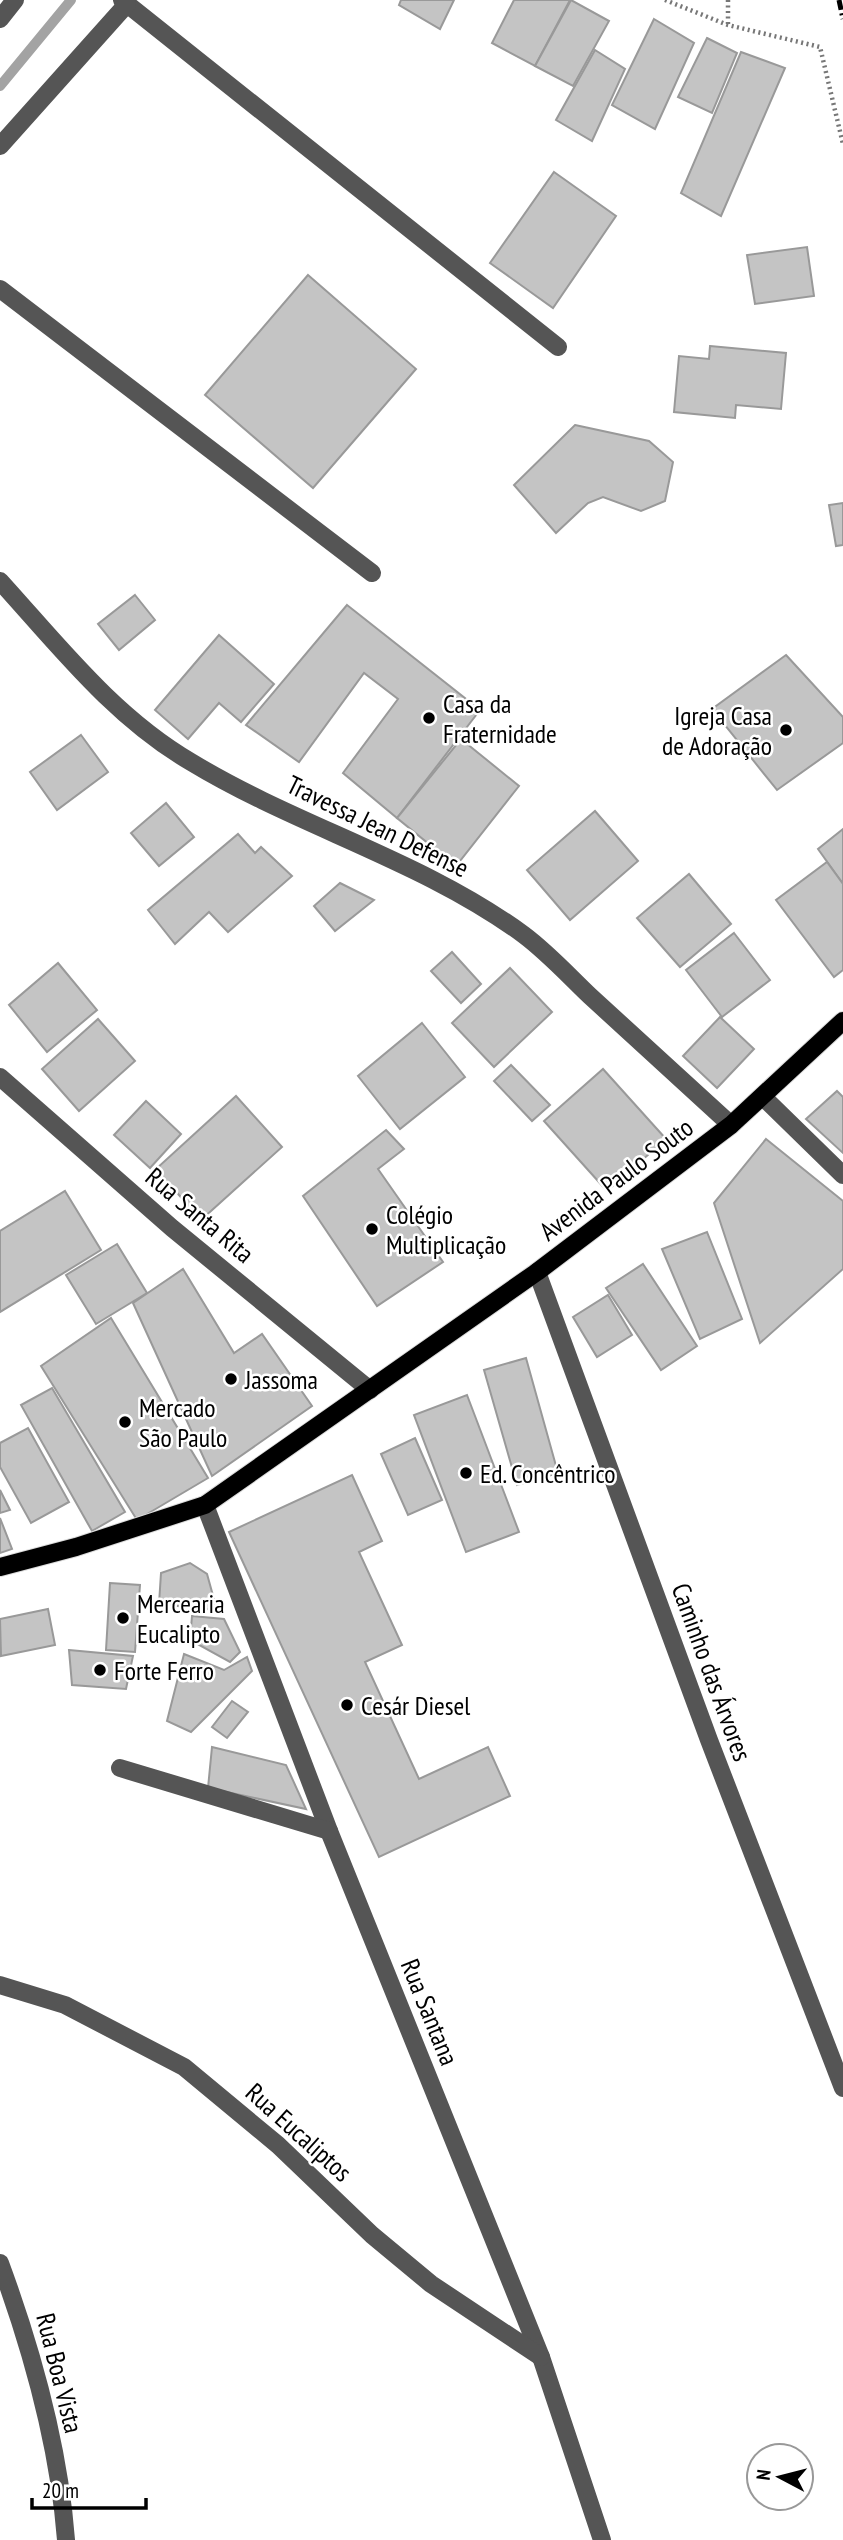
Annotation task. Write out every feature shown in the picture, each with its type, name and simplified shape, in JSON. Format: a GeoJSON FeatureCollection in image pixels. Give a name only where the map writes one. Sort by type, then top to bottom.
{"type":"FeatureCollection","features":[{"type":"Feature","properties":{"kind":"main road","name":"Avenida Paulo Souto"},"geometry":{"type":"LineString","coordinates":[[0,1567],[76,1547],[205,1505],[537,1272],[731,1125],[843,1021]]}},
{"type":"Feature","properties":{"kind":"street"},"geometry":{"type":"LineString","coordinates":[[0,19],[15,0]]}},
{"type":"Feature","properties":{"kind":"street"},"geometry":{"type":"LineString","coordinates":[[0,145],[125,2],[558,347]]}},
{"type":"Feature","properties":{"kind":"street"},"geometry":{"type":"LineString","coordinates":[[0,289],[372,573]]}},
{"type":"Feature","properties":{"kind":"street","name":"Travessa Jean Defense"},"geometry":{"type":"LineString","coordinates":[[0,580],[100,692],[141,729],[191,763],[379,851],[457,892],[525,936],[731,1125]]}},
{"type":"Feature","properties":{"kind":"street","name":"Rua Santa Rita"},"geometry":{"type":"LineString","coordinates":[[0,1077],[172,1228],[370,1391]]}},
{"type":"Feature","properties":{"kind":"street"},"geometry":{"type":"LineString","coordinates":[[763,1097],[843,1175]]}},
{"type":"Feature","properties":{"kind":"street","name":"Caminho das Árvores"},"geometry":{"type":"LineString","coordinates":[[537,1272],[709,1740],[843,2088]]}},
{"type":"Feature","properties":{"kind":"street","name":"Rua Santana"},"geometry":{"type":"LineString","coordinates":[[205,1505],[329,1831],[541,2357],[602,2540]]}},
{"type":"Feature","properties":{"kind":"street"},"geometry":{"type":"LineString","coordinates":[[120,1768],[329,1831]]}},
{"type":"Feature","properties":{"kind":"street","name":"Rua Eucaliptos"},"geometry":{"type":"LineString","coordinates":[[0,1985],[65,2005],[184,2067],[278,2145],[372,2235],[431,2284],[541,2357]]}},
{"type":"Feature","properties":{"kind":"street","name":"Rua Boa Vista"},"geometry":{"type":"LineString","coordinates":[[0,2263],[20,2318],[48,2432],[66,2540]]}},
{"type":"Feature","properties":{"kind":"path"},"geometry":{"type":"LineString","coordinates":[[665,0],[728,26],[820,47],[843,144]]}},
{"type":"Feature","properties":{"kind":"path"},"geometry":{"type":"LineString","coordinates":[[728,0],[728,26]]}},
{"type":"Feature","properties":{"kind":"building"},"geometry":{"type":"Polygon","coordinates":[[[401,0],[454,0],[440,29],[399,5],[401,0]]]}},
{"type":"Feature","properties":{"kind":"building"},"geometry":{"type":"Polygon","coordinates":[[[514,0],[570,0],[535,66],[492,43],[514,0]]]}},
{"type":"Feature","properties":{"kind":"building"},"geometry":{"type":"Polygon","coordinates":[[[571,0],[609,21],[573,86],[535,66],[571,0]]]}},
{"type":"Feature","properties":{"kind":"building"},"geometry":{"type":"Polygon","coordinates":[[[654,19],[694,43],[655,129],[612,105],[654,19]]]}},
{"type":"Feature","properties":{"kind":"building"},"geometry":{"type":"Polygon","coordinates":[[[707,38],[737,53],[712,113],[678,97],[707,38]]]}},
{"type":"Feature","properties":{"kind":"building"},"geometry":{"type":"Polygon","coordinates":[[[595,50],[625,69],[592,141],[556,120],[595,50]]]}},
{"type":"Feature","properties":{"kind":"building"},"geometry":{"type":"Polygon","coordinates":[[[741,52],[785,68],[721,216],[681,193],[741,52]]]}},
{"type":"Feature","properties":{"kind":"building"},"geometry":{"type":"Polygon","coordinates":[[[554,172],[616,216],[553,308],[490,263],[554,172]]]}},
{"type":"Feature","properties":{"kind":"building"},"geometry":{"type":"Polygon","coordinates":[[[807,247],[814,296],[755,304],[747,255],[807,247]]]}},
{"type":"Feature","properties":{"kind":"building"},"geometry":{"type":"Polygon","coordinates":[[[308,275],[416,369],[313,488],[205,395],[308,275]]]}},
{"type":"Feature","properties":{"kind":"building"},"geometry":{"type":"Polygon","coordinates":[[[710,346],[786,353],[781,409],[736,405],[735,418],[674,412],[679,356],[709,359],[710,346]]]}},
{"type":"Feature","properties":{"kind":"building"},"geometry":{"type":"Polygon","coordinates":[[[575,425],[649,441],[673,462],[665,501],[641,511],[603,497],[588,503],[556,533],[514,485],[575,425]]]}},
{"type":"Feature","properties":{"kind":"building"},"geometry":{"type":"Polygon","coordinates":[[[843,503],[843,545],[836,546],[829,505],[843,503]]]}},
{"type":"Feature","properties":{"kind":"building"},"geometry":{"type":"Polygon","coordinates":[[[135,595],[155,620],[119,650],[98,624],[135,595]]]}},
{"type":"Feature","properties":{"kind":"building","name":"Casa da Fraternidade"},"geometry":{"type":"Polygon","coordinates":[[[347,605],[480,710],[397,818],[343,773],[398,699],[364,673],[299,762],[246,725],[347,605]]]}},
{"type":"Feature","properties":{"kind":"building"},"geometry":{"type":"Polygon","coordinates":[[[219,635],[274,684],[241,722],[219,703],[188,739],[155,710],[219,635]]]}},
{"type":"Feature","properties":{"kind":"building","name":"Igreja Casa de Adoração"},"geometry":{"type":"Polygon","coordinates":[[[786,655],[843,717],[843,743],[777,790],[712,709],[786,655]]]}},
{"type":"Feature","properties":{"kind":"building"},"geometry":{"type":"Polygon","coordinates":[[[81,735],[108,772],[57,810],[30,772],[81,735]]]}},
{"type":"Feature","properties":{"kind":"building"},"geometry":{"type":"Polygon","coordinates":[[[461,739],[519,786],[456,866],[397,818],[461,739]]]}},
{"type":"Feature","properties":{"kind":"building"},"geometry":{"type":"Polygon","coordinates":[[[166,803],[194,837],[159,866],[131,833],[166,803]]]}},
{"type":"Feature","properties":{"kind":"building"},"geometry":{"type":"Polygon","coordinates":[[[595,811],[638,861],[570,920],[527,870],[595,811]]]}},
{"type":"Feature","properties":{"kind":"building"},"geometry":{"type":"Polygon","coordinates":[[[843,829],[843,884],[818,849],[843,829]]]}},
{"type":"Feature","properties":{"kind":"building"},"geometry":{"type":"Polygon","coordinates":[[[238,834],[255,853],[261,847],[292,876],[228,932],[209,912],[175,944],[148,910],[238,834]]]}},
{"type":"Feature","properties":{"kind":"building"},"geometry":{"type":"Polygon","coordinates":[[[827,862],[843,884],[843,970],[834,977],[776,900],[827,862]]]}},
{"type":"Feature","properties":{"kind":"building"},"geometry":{"type":"Polygon","coordinates":[[[689,874],[731,924],[680,967],[637,918],[689,874]]]}},
{"type":"Feature","properties":{"kind":"building"},"geometry":{"type":"Polygon","coordinates":[[[340,883],[374,900],[335,931],[314,906],[340,883]]]}},
{"type":"Feature","properties":{"kind":"building"},"geometry":{"type":"Polygon","coordinates":[[[734,933],[770,980],[722,1017],[686,970],[734,933]]]}},
{"type":"Feature","properties":{"kind":"building"},"geometry":{"type":"Polygon","coordinates":[[[452,952],[481,984],[461,1003],[431,971],[452,952]]]}},
{"type":"Feature","properties":{"kind":"building"},"geometry":{"type":"Polygon","coordinates":[[[58,963],[97,1010],[47,1052],[9,1005],[58,963]]]}},
{"type":"Feature","properties":{"kind":"building"},"geometry":{"type":"Polygon","coordinates":[[[510,968],[552,1012],[494,1067],[452,1023],[510,968]]]}},
{"type":"Feature","properties":{"kind":"building"},"geometry":{"type":"Polygon","coordinates":[[[720,1017],[754,1049],[717,1088],[683,1056],[720,1017]]]}},
{"type":"Feature","properties":{"kind":"building"},"geometry":{"type":"Polygon","coordinates":[[[98,1019],[135,1061],[79,1111],[42,1069],[98,1019]]]}},
{"type":"Feature","properties":{"kind":"building"},"geometry":{"type":"Polygon","coordinates":[[[422,1023],[465,1077],[400,1129],[358,1076],[422,1023]]]}},
{"type":"Feature","properties":{"kind":"building"},"geometry":{"type":"Polygon","coordinates":[[[511,1065],[550,1105],[532,1121],[494,1081],[511,1065]]]}},
{"type":"Feature","properties":{"kind":"building"},"geometry":{"type":"Polygon","coordinates":[[[603,1069],[666,1139],[607,1191],[544,1121],[603,1069]]]}},
{"type":"Feature","properties":{"kind":"building"},"geometry":{"type":"Polygon","coordinates":[[[837,1091],[843,1097],[843,1153],[806,1119],[837,1091]]]}},
{"type":"Feature","properties":{"kind":"building"},"geometry":{"type":"Polygon","coordinates":[[[236,1096],[282,1147],[201,1220],[156,1169],[236,1096]]]}},
{"type":"Feature","properties":{"kind":"building"},"geometry":{"type":"Polygon","coordinates":[[[146,1101],[181,1134],[150,1168],[114,1135],[146,1101]]]}},
{"type":"Feature","properties":{"kind":"building","name":"Colégio Multiplicação"},"geometry":{"type":"Polygon","coordinates":[[[386,1130],[404,1149],[378,1169],[443,1262],[377,1306],[303,1196],[386,1130]]]}},
{"type":"Feature","properties":{"kind":"building"},"geometry":{"type":"Polygon","coordinates":[[[766,1139],[843,1201],[843,1269],[760,1343],[714,1203],[766,1139]]]}},
{"type":"Feature","properties":{"kind":"building"},"geometry":{"type":"Polygon","coordinates":[[[65,1191],[101,1250],[0,1312],[0,1231],[65,1191]]]}},
{"type":"Feature","properties":{"kind":"building"},"geometry":{"type":"Polygon","coordinates":[[[707,1232],[742,1319],[700,1339],[662,1249],[707,1232]]]}},
{"type":"Feature","properties":{"kind":"building"},"geometry":{"type":"Polygon","coordinates":[[[117,1244],[147,1293],[96,1324],[66,1275],[117,1244]]]}},
{"type":"Feature","properties":{"kind":"building"},"geometry":{"type":"Polygon","coordinates":[[[643,1264],[697,1346],[661,1370],[606,1288],[643,1264]]]}},
{"type":"Feature","properties":{"kind":"building","name":"Jassoma"},"geometry":{"type":"Polygon","coordinates":[[[183,1269],[234,1353],[262,1334],[312,1406],[212,1476],[133,1303],[183,1269]]]}},
{"type":"Feature","properties":{"kind":"building"},"geometry":{"type":"Polygon","coordinates":[[[608,1295],[632,1335],[597,1357],[573,1317],[608,1295]]]}},
{"type":"Feature","properties":{"kind":"building","name":"Mercado São Paulo"},"geometry":{"type":"Polygon","coordinates":[[[111,1318],[208,1478],[137,1520],[41,1366],[111,1318]]]}},
{"type":"Feature","properties":{"kind":"building"},"geometry":{"type":"Polygon","coordinates":[[[526,1358],[558,1473],[517,1485],[484,1370],[526,1358]]]}},
{"type":"Feature","properties":{"kind":"building"},"geometry":{"type":"Polygon","coordinates":[[[52,1388],[125,1512],[92,1531],[21,1405],[52,1388]]]}},
{"type":"Feature","properties":{"kind":"building","name":"Ed. Concêntrico"},"geometry":{"type":"Polygon","coordinates":[[[467,1395],[519,1532],[466,1552],[414,1415],[467,1395]]]}},
{"type":"Feature","properties":{"kind":"building"},"geometry":{"type":"Polygon","coordinates":[[[28,1428],[69,1502],[31,1523],[0,1467],[0,1443],[28,1428]]]}},
{"type":"Feature","properties":{"kind":"building"},"geometry":{"type":"Polygon","coordinates":[[[415,1438],[442,1500],[408,1515],[381,1454],[415,1438]]]}},
{"type":"Feature","properties":{"kind":"building","name":"Cesár Diesel"},"geometry":{"type":"Polygon","coordinates":[[[352,1475],[382,1541],[359,1552],[402,1645],[365,1662],[419,1779],[488,1747],[510,1796],[379,1857],[229,1532],[352,1475]]]}},
{"type":"Feature","properties":{"kind":"building"},"geometry":{"type":"Polygon","coordinates":[[[0,1490],[10,1510],[0,1513],[0,1490]]]}},
{"type":"Feature","properties":{"kind":"building"},"geometry":{"type":"Polygon","coordinates":[[[0,1518],[12,1549],[0,1553],[0,1518]]]}},
{"type":"Feature","properties":{"kind":"building"},"geometry":{"type":"Polygon","coordinates":[[[190,1563],[207,1574],[217,1610],[159,1604],[161,1573],[190,1563]]]}},
{"type":"Feature","properties":{"kind":"building","name":"Mercearia Eucalipto"},"geometry":{"type":"Polygon","coordinates":[[[110,1583],[140,1585],[135,1652],[106,1650],[110,1583]]]}},
{"type":"Feature","properties":{"kind":"building"},"geometry":{"type":"Polygon","coordinates":[[[48,1609],[55,1645],[1,1656],[0,1619],[48,1609]]]}},
{"type":"Feature","properties":{"kind":"building"},"geometry":{"type":"Polygon","coordinates":[[[192,1616],[224,1619],[240,1652],[230,1662],[190,1640],[192,1616]]]}},
{"type":"Feature","properties":{"kind":"building","name":"Forte Ferro"},"geometry":{"type":"Polygon","coordinates":[[[69,1650],[133,1656],[126,1689],[72,1685],[69,1650]]]}},
{"type":"Feature","properties":{"kind":"building"},"geometry":{"type":"Polygon","coordinates":[[[184,1654],[224,1670],[247,1657],[252,1671],[191,1732],[167,1721],[184,1654]]]}},
{"type":"Feature","properties":{"kind":"building"},"geometry":{"type":"Polygon","coordinates":[[[232,1701],[248,1712],[227,1738],[212,1727],[232,1701]]]}},
{"type":"Feature","properties":{"kind":"building"},"geometry":{"type":"Polygon","coordinates":[[[212,1747],[286,1765],[306,1809],[208,1788],[212,1747]]]}},
{"type":"Feature","properties":{"kind":"waterway"},"geometry":{"type":"LineString","coordinates":[[0,86],[71,0]]}},
{"type":"Feature","properties":{"kind":"railway"},"geometry":{"type":"LineString","coordinates":[[839,0],[843,19]]}},
{"type":"Feature","properties":{"kind":"place","name":"Casa da Fraternidade"},"geometry":{"type":"Point","coordinates":[429,718]}},
{"type":"Feature","properties":{"kind":"place","name":"Igreja Casa de Adoração"},"geometry":{"type":"Point","coordinates":[786,730]}},
{"type":"Feature","properties":{"kind":"place","name":"Colégio Multiplicação"},"geometry":{"type":"Point","coordinates":[372,1229]}},
{"type":"Feature","properties":{"kind":"place","name":"Jassoma"},"geometry":{"type":"Point","coordinates":[231,1379]}},
{"type":"Feature","properties":{"kind":"place","name":"Mercado São Paulo"},"geometry":{"type":"Point","coordinates":[125,1422]}},
{"type":"Feature","properties":{"kind":"place","name":"Ed. Concêntrico"},"geometry":{"type":"Point","coordinates":[466,1473]}},
{"type":"Feature","properties":{"kind":"place","name":"Mercearia Eucalipto"},"geometry":{"type":"Point","coordinates":[123,1618]}},
{"type":"Feature","properties":{"kind":"place","name":"Forte Ferro"},"geometry":{"type":"Point","coordinates":[100,1670]}},
{"type":"Feature","properties":{"kind":"place","name":"Cesár Diesel"},"geometry":{"type":"Point","coordinates":[347,1705]}}]}
